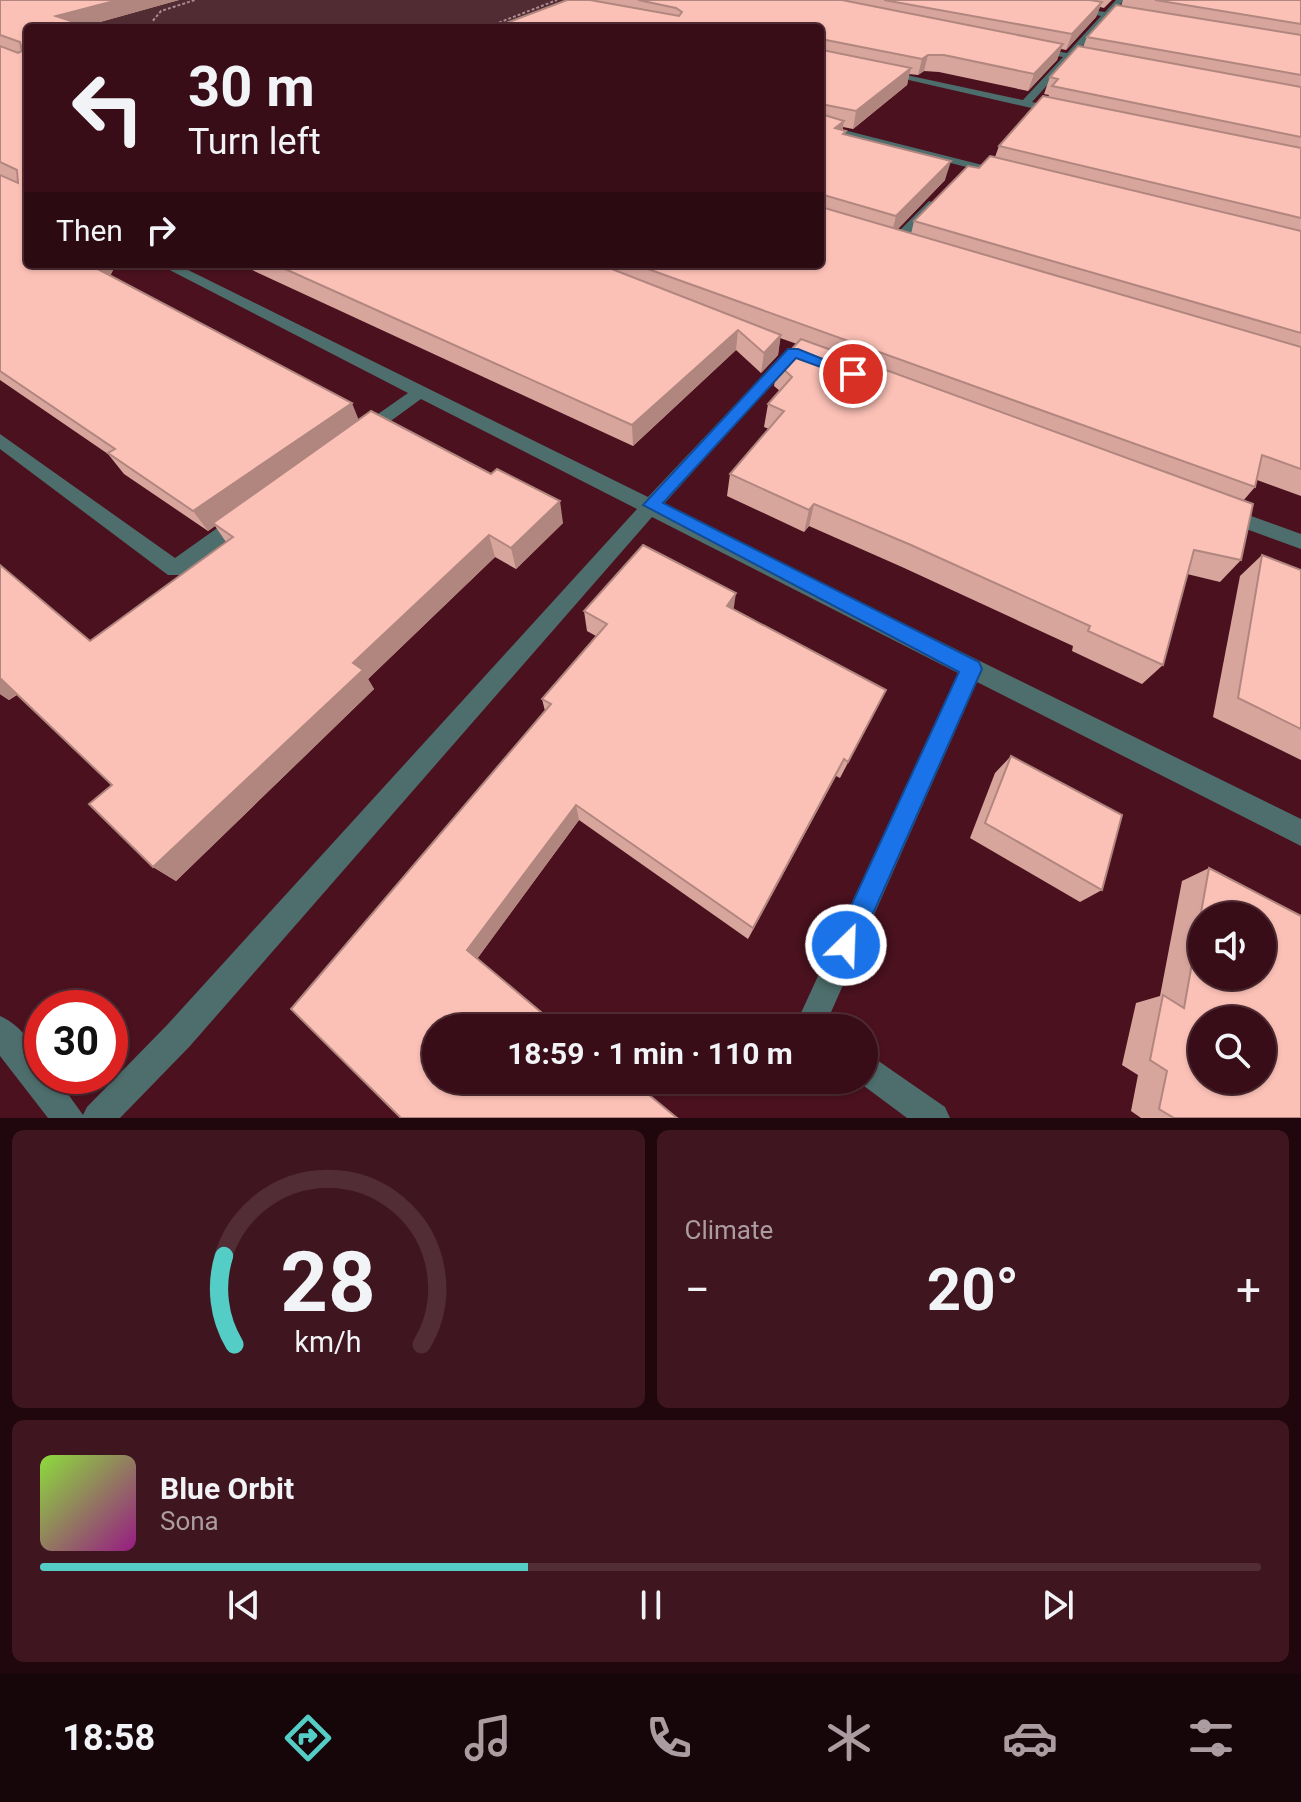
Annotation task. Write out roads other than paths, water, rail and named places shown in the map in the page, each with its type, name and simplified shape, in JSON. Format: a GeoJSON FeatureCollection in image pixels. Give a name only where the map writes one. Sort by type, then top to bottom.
{"type":"FeatureCollection","features":[{"type":"Feature","properties":{"kind":"street"},"geometry":{"type":"LineString","coordinates":[[1023,0],[1152,22]]}},
{"type":"Feature","properties":{"kind":"street"},"geometry":{"type":"LineString","coordinates":[[1025,104],[1120,0]]}},
{"type":"Feature","properties":{"kind":"street"},"geometry":{"type":"LineString","coordinates":[[1023,47],[1116,65]]}},
{"type":"Feature","properties":{"kind":"street"},"geometry":{"type":"LineString","coordinates":[[864,69],[1071,114]]}},
{"type":"Feature","properties":{"kind":"street"},"geometry":{"type":"LineString","coordinates":[[824,128],[1016,176]]}},
{"type":"Feature","properties":{"kind":"street"},"geometry":{"type":"LineString","coordinates":[[960,176],[971,165]]}},
{"type":"Feature","properties":{"kind":"street"},"geometry":{"type":"LineString","coordinates":[[894,244],[938,199]]}},
{"type":"Feature","properties":{"kind":"street"},"geometry":{"type":"LineString","coordinates":[[173,268],[419,393],[652,505],[971,669],[1301,833]]}},
{"type":"Feature","properties":{"kind":"street"},"geometry":{"type":"LineString","coordinates":[[98,1118],[179,1035],[652,505],[794,352]]}},
{"type":"Feature","properties":{"kind":"street"},"geometry":{"type":"LineString","coordinates":[[342,448],[419,393]]}},
{"type":"Feature","properties":{"kind":"street"},"geometry":{"type":"LineString","coordinates":[[0,440],[175,569],[265,504]]}},
{"type":"Feature","properties":{"kind":"street"},"geometry":{"type":"LineString","coordinates":[[1211,509],[1301,542]]}},
{"type":"Feature","properties":{"kind":"street"},"geometry":{"type":"LineString","coordinates":[[815,1014],[971,669]]}},
{"type":"Feature","properties":{"kind":"street"},"geometry":{"type":"LineString","coordinates":[[0,1031],[68,1118]]}},
{"type":"Feature","properties":{"kind":"street"},"geometry":{"type":"LineString","coordinates":[[878,1077],[934,1118]]}}]}
